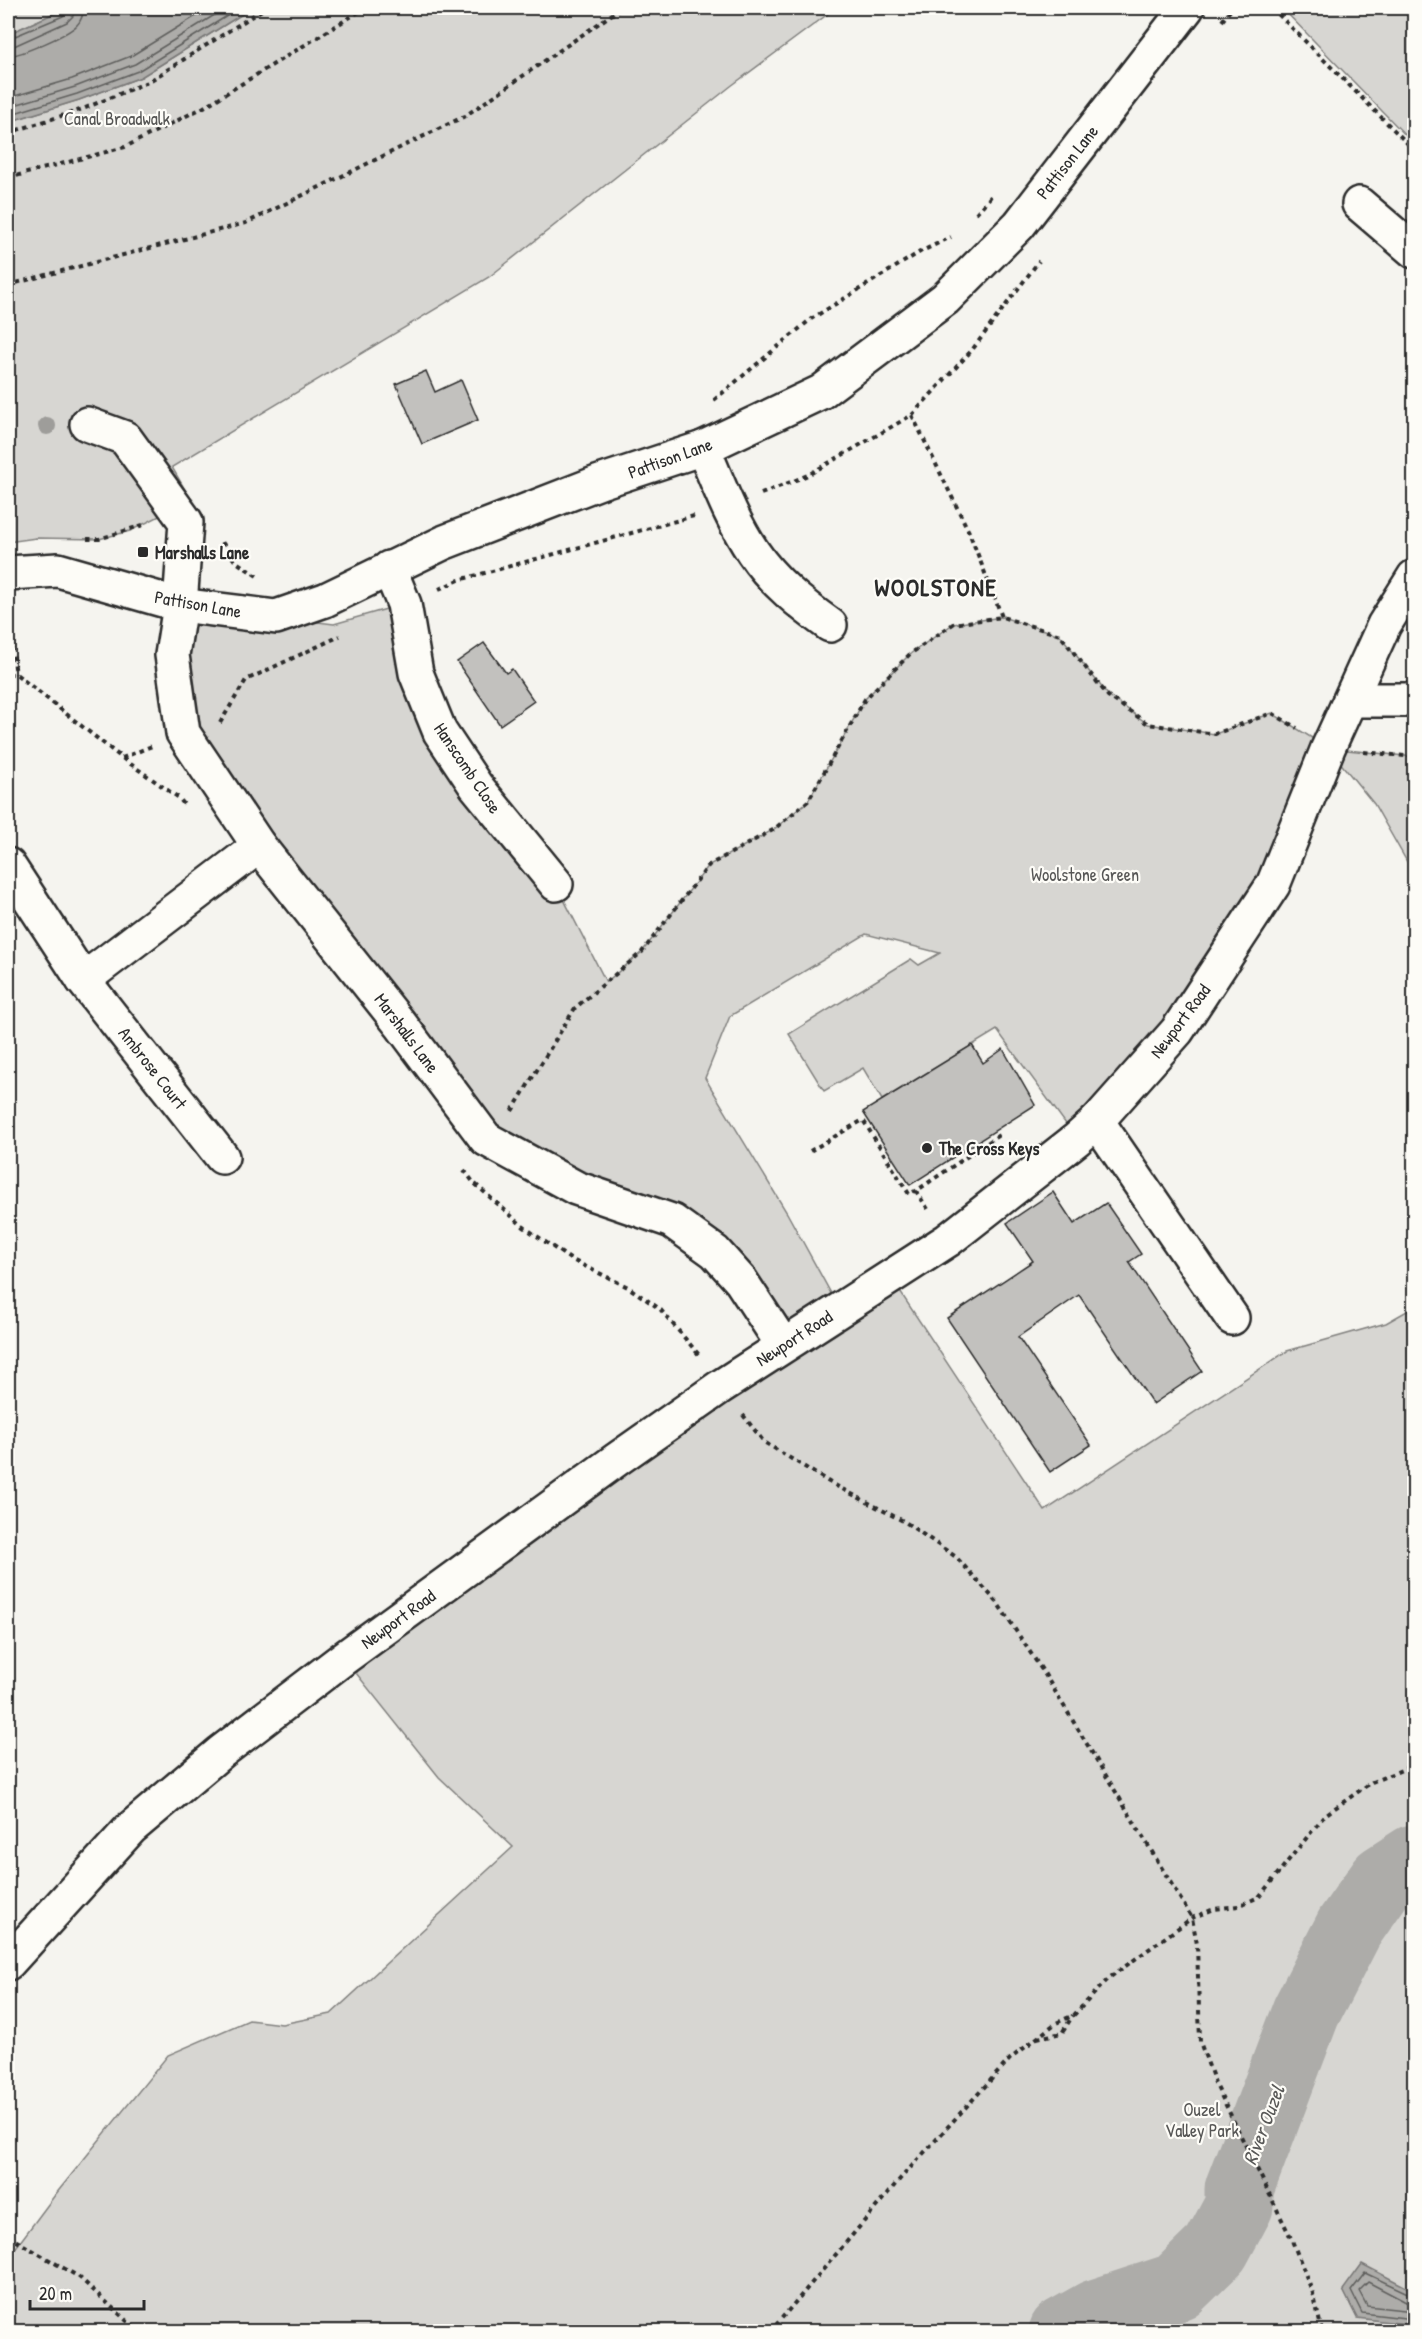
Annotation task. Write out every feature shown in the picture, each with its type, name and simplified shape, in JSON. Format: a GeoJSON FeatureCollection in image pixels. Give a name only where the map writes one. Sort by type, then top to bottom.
{"type":"FeatureCollection","features":[{"type":"Feature","properties":{"kind":"street","name":"Pattison Lane"},"geometry":{"type":"LineString","coordinates":[[8,573],[58,570],[180,605],[276,617],[325,600],[445,542],[578,491],[703,448],[821,392],[945,299],[1018,225],[1187,8]]}},
{"type":"Feature","properties":{"kind":"street"},"geometry":{"type":"LineString","coordinates":[[1359,204],[1414,251]]}},
{"type":"Feature","properties":{"kind":"street","name":"Marshalls Lane"},"geometry":{"type":"LineString","coordinates":[[87,424],[125,438],[186,522],[180,605],[172,655],[183,733],[259,846],[401,1025],[486,1139],[576,1188],[672,1221],[715,1252],[741,1281],[783,1345]]}},
{"type":"Feature","properties":{"kind":"street"},"geometry":{"type":"LineString","coordinates":[[703,448],[728,506],[753,553],[794,599],[830,625]]}},
{"type":"Feature","properties":{"kind":"street","name":"Hanscomb Close"},"geometry":{"type":"LineString","coordinates":[[389,568],[404,604],[416,673],[440,732],[476,786],[556,884]]}},
{"type":"Feature","properties":{"kind":"street","name":"Newport Road"},"geometry":{"type":"LineString","coordinates":[[8,1963],[130,1828],[221,1752],[345,1658],[720,1387],[948,1239],[1097,1121],[1177,1031],[1273,885],[1328,748],[1352,700],[1384,625],[1414,577]]}},
{"type":"Feature","properties":{"kind":"street"},"geometry":{"type":"LineString","coordinates":[[1352,700],[1414,700]]}},
{"type":"Feature","properties":{"kind":"street"},"geometry":{"type":"LineString","coordinates":[[83,980],[259,846]]}},
{"type":"Feature","properties":{"kind":"street","name":"Ambrose Court"},"geometry":{"type":"LineString","coordinates":[[8,865],[83,980],[222,1157]]}},
{"type":"Feature","properties":{"kind":"street"},"geometry":{"type":"LineString","coordinates":[[1097,1121],[1232,1318]]}},
{"type":"Feature","properties":{"kind":"path"},"geometry":{"type":"LineString","coordinates":[[8,133],[84,109],[148,82],[266,8]]}},
{"type":"Feature","properties":{"kind":"path"},"geometry":{"type":"LineString","coordinates":[[8,178],[125,147],[204,107],[365,8]]}},
{"type":"Feature","properties":{"kind":"path"},"geometry":{"type":"LineString","coordinates":[[8,285],[246,223],[465,116],[621,8]]}},
{"type":"Feature","properties":{"kind":"path"},"geometry":{"type":"LineString","coordinates":[[1272,8],[1414,150]]}},
{"type":"Feature","properties":{"kind":"path"},"geometry":{"type":"LineString","coordinates":[[975,213],[999,188]]}},
{"type":"Feature","properties":{"kind":"path"},"geometry":{"type":"LineString","coordinates":[[711,402],[811,319],[920,252],[950,239],[958,231]]}},
{"type":"Feature","properties":{"kind":"path"},"geometry":{"type":"LineString","coordinates":[[912,415],[969,531],[1002,617]]}},
{"type":"Feature","properties":{"kind":"path"},"geometry":{"type":"LineString","coordinates":[[78,538],[99,539],[130,531],[176,510]]}},
{"type":"Feature","properties":{"kind":"path"},"geometry":{"type":"LineString","coordinates":[[216,535],[235,561],[264,581]]}},
{"type":"Feature","properties":{"kind":"path"},"geometry":{"type":"LineString","coordinates":[[1322,2331],[1314,2296],[1291,2238],[1215,2083],[1200,2042],[1197,1944],[1192,1918],[1044,1673],[996,1601],[956,1557],[905,1522],[828,1482],[764,1442],[720,1387],[705,1362],[660,1309],[628,1287],[570,1259],[524,1227],[474,1183],[460,1165],[512,1111],[576,1008],[642,952],[709,865],[773,830],[808,801],[866,699],[910,654],[953,624],[1002,617],[1060,635],[1108,696],[1148,724],[1215,734],[1272,713],[1328,748],[1414,757]]}},
{"type":"Feature","properties":{"kind":"path"},"geometry":{"type":"LineString","coordinates":[[8,620],[16,674]]}},
{"type":"Feature","properties":{"kind":"path"},"geometry":{"type":"LineString","coordinates":[[8,674],[16,674],[122,758],[179,798],[192,815]]}},
{"type":"Feature","properties":{"kind":"path"},"geometry":{"type":"LineString","coordinates":[[810,1151],[863,1120],[909,1194],[1002,1133]]}},
{"type":"Feature","properties":{"kind":"path"},"geometry":{"type":"LineString","coordinates":[[916,1191],[948,1239]]}},
{"type":"Feature","properties":{"kind":"path"},"geometry":{"type":"LineString","coordinates":[[1035,2039],[1062,2033],[1074,2015],[1109,1978],[1192,1918],[1214,1909],[1238,1906],[1258,1897],[1325,1815],[1372,1782],[1414,1765]]}},
{"type":"Feature","properties":{"kind":"path"},"geometry":{"type":"LineString","coordinates":[[770,2331],[900,2179],[1010,2059],[1056,2023],[1074,2015]]}},
{"type":"Feature","properties":{"kind":"path"},"geometry":{"type":"LineString","coordinates":[[8,2236],[79,2277],[139,2331]]}},
{"type":"Feature","properties":{"kind":"green space"},"geometry":{"type":"Polygon","coordinates":[[[8,8],[66,8],[8,34],[8,8]]]}},
{"type":"Feature","properties":{"kind":"green space","name":"Canal Broadwalk"},"geometry":{"type":"Polygon","coordinates":[[[252,8],[836,8],[731,86],[489,277],[172,467],[191,500],[130,531],[99,539],[36,538],[8,542],[8,122],[79,100],[141,77],[252,8]]]}},
{"type":"Feature","properties":{"kind":"green space"},"geometry":{"type":"Polygon","coordinates":[[[1282,8],[1414,8],[1414,144],[1282,8]]]}},
{"type":"Feature","properties":{"kind":"green space"},"geometry":{"type":"Polygon","coordinates":[[[404,604],[416,673],[556,884],[606,982],[642,952],[709,865],[773,830],[808,801],[865,699],[910,654],[953,624],[1002,617],[1060,635],[1108,695],[1148,724],[1215,734],[1272,713],[1328,748],[1414,757],[1414,874],[1374,804],[1329,749],[1273,885],[1077,1139],[997,1030],[882,1100],[863,1068],[824,1091],[789,1034],[911,959],[919,965],[940,953],[866,934],[730,1016],[705,1078],[787,1213],[839,1308],[891,1278],[1045,1511],[1287,1351],[1386,1323],[1414,1307],[1414,2331],[8,2331],[8,2258],[55,2195],[168,2055],[249,2020],[282,2024],[331,2014],[513,1847],[439,1777],[344,1658],[783,1345],[715,1252],[486,1139],[183,733],[180,605],[334,624],[404,604]]]}},
{"type":"Feature","properties":{"kind":"water"},"geometry":{"type":"Polygon","coordinates":[[[66,8],[252,8],[141,77],[79,100],[8,122],[8,34],[66,8]]]}},
{"type":"Feature","properties":{"kind":"water"},"geometry":{"type":"Polygon","coordinates":[[[1362,2264],[1414,2291],[1414,2325],[1357,2318],[1343,2290],[1362,2264]]]}},
{"type":"Feature","properties":{"kind":"building"},"geometry":{"type":"Polygon","coordinates":[[[426,371],[435,392],[461,380],[478,420],[422,444],[396,384],[426,371]]]}},
{"type":"Feature","properties":{"kind":"building"},"geometry":{"type":"Polygon","coordinates":[[[484,643],[506,673],[512,669],[534,701],[500,725],[457,662],[484,643]]]}},
{"type":"Feature","properties":{"kind":"building","name":"The Cross Keys"},"geometry":{"type":"Polygon","coordinates":[[[972,1045],[983,1063],[1003,1049],[1035,1105],[910,1185],[863,1112],[972,1045]]]}},
{"type":"Feature","properties":{"kind":"building"},"geometry":{"type":"Polygon","coordinates":[[[1053,1192],[1074,1224],[1106,1203],[1141,1254],[1129,1262],[1202,1371],[1153,1404],[1079,1295],[1018,1337],[1091,1445],[1050,1472],[947,1318],[1033,1261],[1007,1223],[1053,1192]]]}},
{"type":"Feature","properties":{"kind":"waterway","name":"River Ouzel"},"geometry":{"type":"LineString","coordinates":[[1063,2332],[1095,2314],[1177,2287],[1216,2249],[1239,2206],[1239,2189],[1306,2012],[1349,1928],[1383,1879],[1414,1859]]}},
{"type":"Feature","properties":{"kind":"place","name":"Marshalls Lane"},"geometry":{"type":"Point","coordinates":[143,552]}},
{"type":"Feature","properties":{"kind":"place","name":"The Cross Keys"},"geometry":{"type":"Point","coordinates":[927,1148]}},
{"type":"Feature","properties":{"kind":"district","name":"WOOLSTONE"},"geometry":{"type":"Point","coordinates":[936,587]}},
{"type":"Feature","properties":{"kind":"park label","name":"Woolstone Green"},"geometry":{"type":"Point","coordinates":[1085,874]}},
{"type":"Feature","properties":{"kind":"park label","name":"Ouzel Valley Park"},"geometry":{"type":"Point","coordinates":[1202,2119]}}]}
